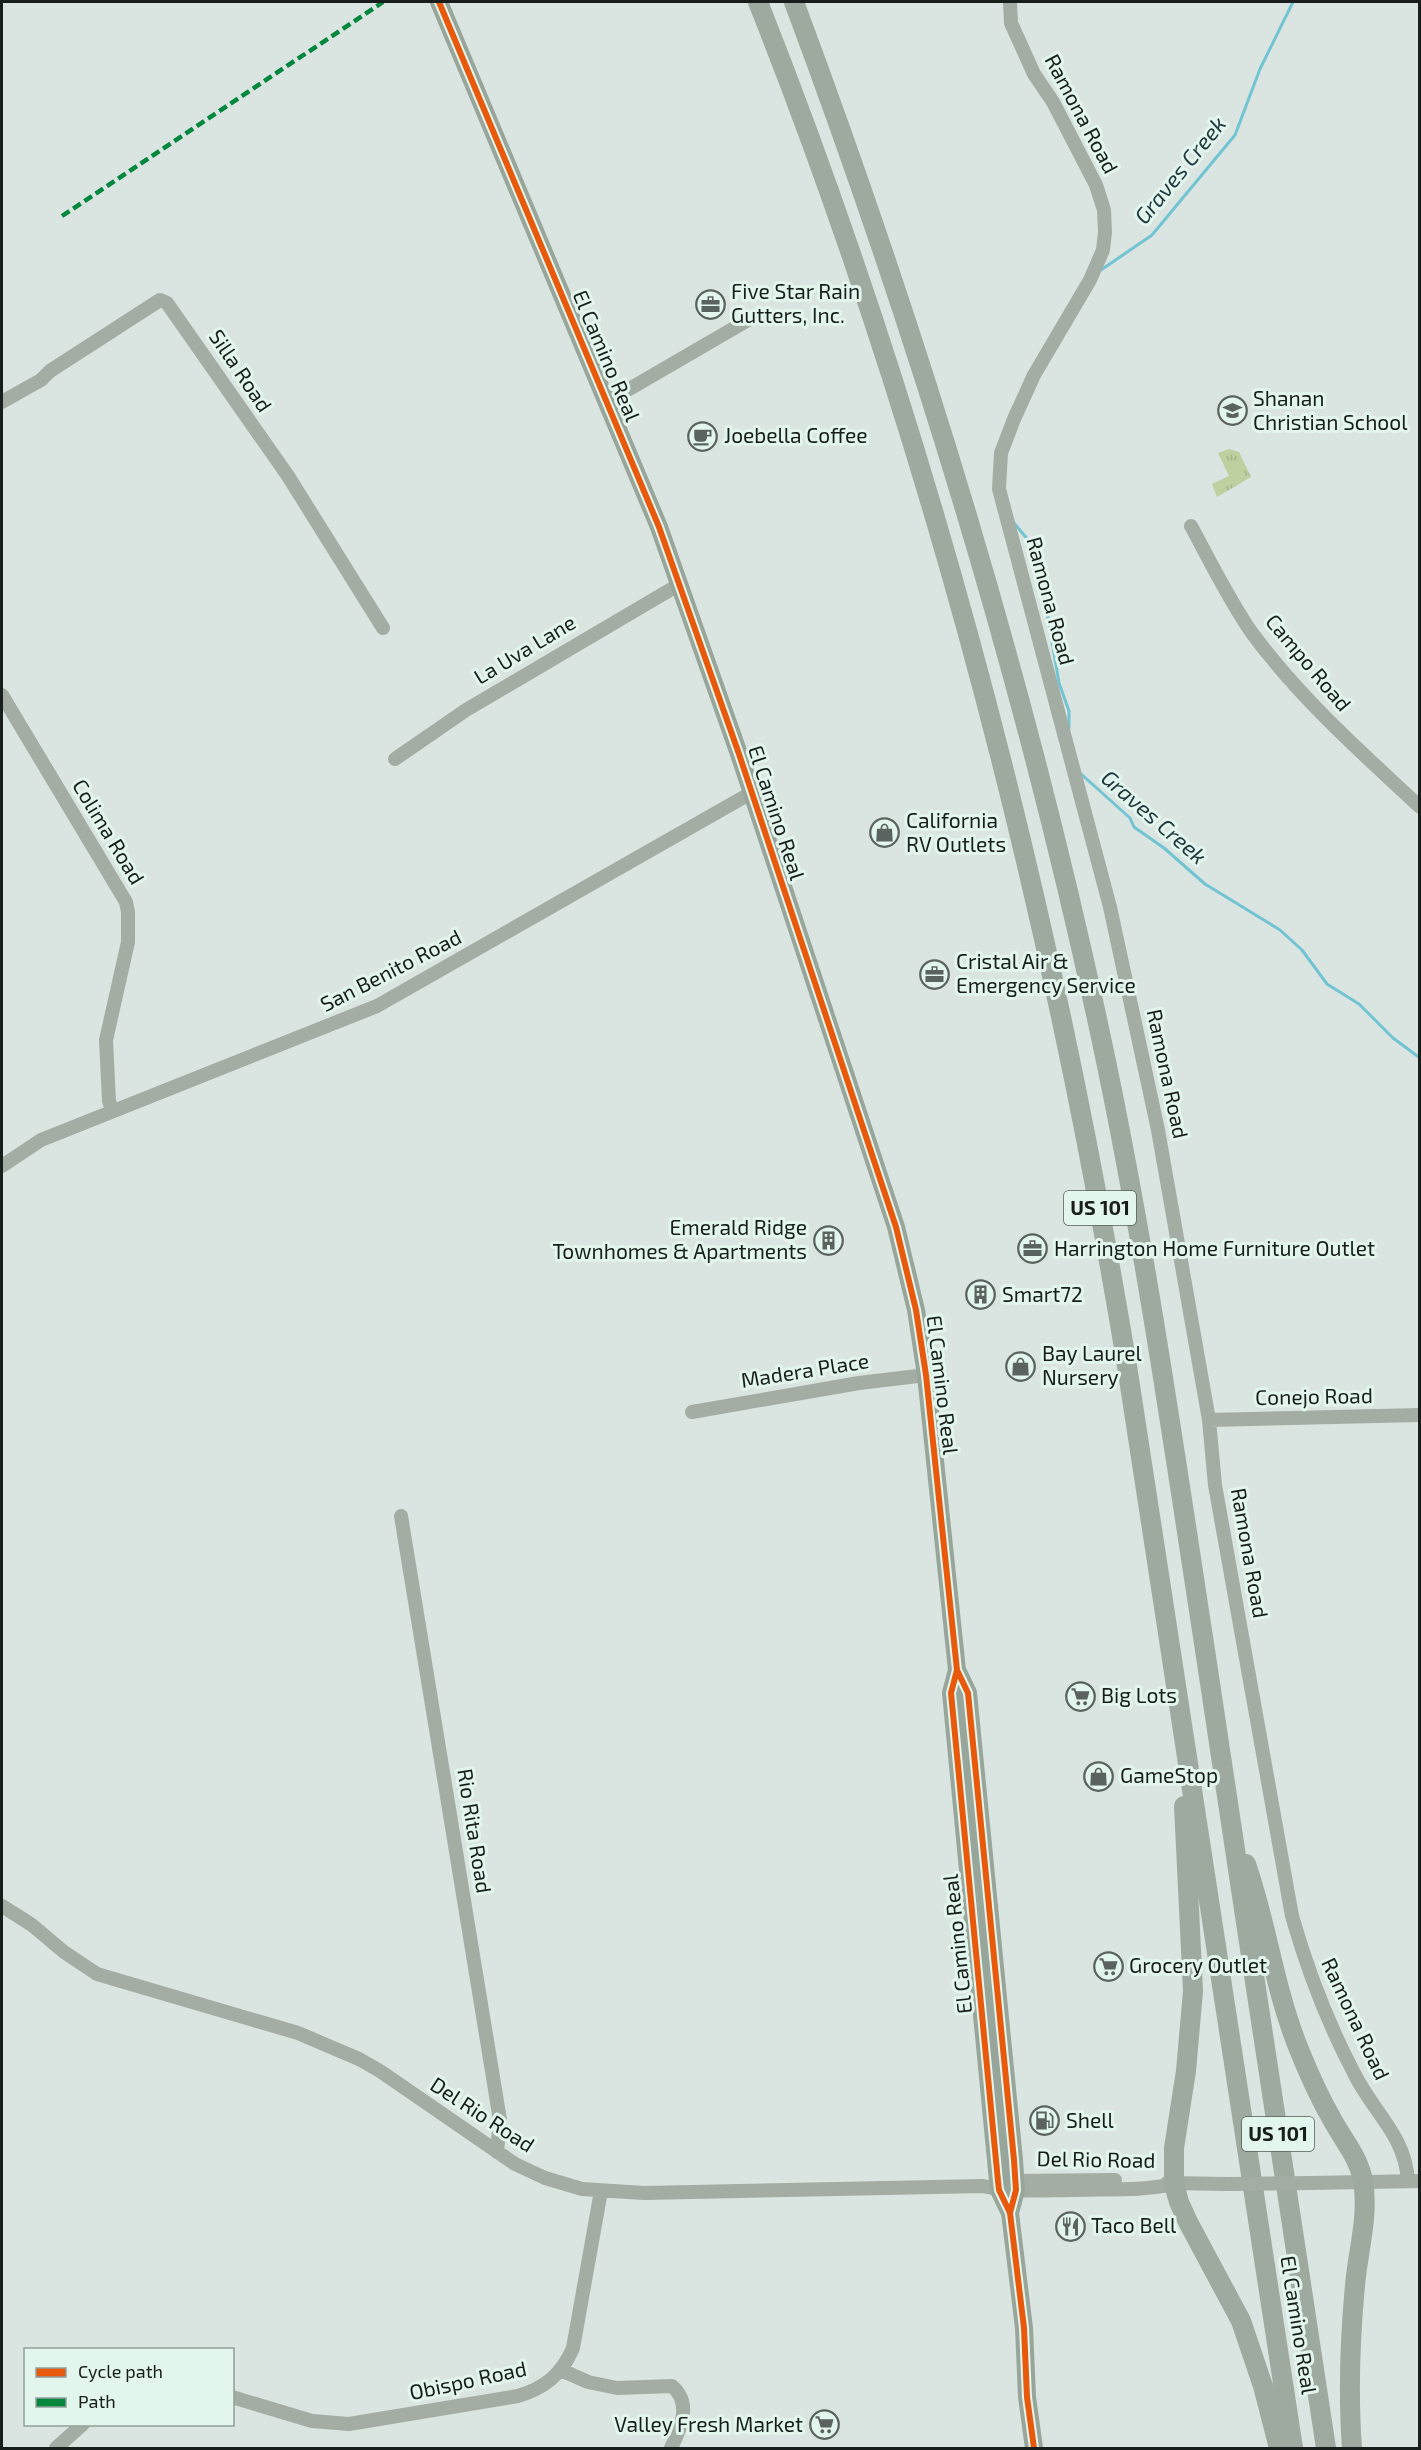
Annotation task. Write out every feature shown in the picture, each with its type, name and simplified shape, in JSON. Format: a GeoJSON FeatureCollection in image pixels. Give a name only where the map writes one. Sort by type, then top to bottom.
{"type":"FeatureCollection","features":[{"type":"Feature","properties":{"kind":"highway","name":"El Camino Real"},"geometry":{"type":"LineString","coordinates":[[758,2],[842,229],[899,401],[953,582],[991,717],[1026,857],[1066,1037],[1107,1247],[1293,2448]]}},
{"type":"Feature","properties":{"kind":"highway","name":"El Camino Real"},"geometry":{"type":"LineString","coordinates":[[794,2],[875,223],[971,523],[1017,686],[1058,849],[1106,1063],[1143,1254],[1326,2448]]}},
{"type":"Feature","properties":{"kind":"highway"},"geometry":{"type":"LineString","coordinates":[[1181,1716],[1193,1990],[1186,2071],[1174,2148],[1174,2184],[1188,2222],[1241,2321],[1260,2374],[1279,2448]]}},
{"type":"Feature","properties":{"kind":"highway"},"geometry":{"type":"LineString","coordinates":[[1231,1820],[1257,1895],[1273,1972],[1294,2037],[1319,2097],[1354,2154],[1363,2182],[1364,2212],[1350,2341],[1352,2448]]}},
{"type":"Feature","properties":{"kind":"main road","name":"El Camino Real"},"geometry":{"type":"LineString","coordinates":[[439,2],[607,402],[680,584],[896,1227],[916,1310],[926,1375],[957,1670],[951,1693],[952,1704],[1002,2186],[1010,2213],[1024,2328],[1027,2397],[1034,2448]]}},
{"type":"Feature","properties":{"kind":"street","name":"Ramona Road"},"geometry":{"type":"LineString","coordinates":[[1010,2],[1011,23],[1034,74],[1053,102],[1096,184],[1104,210],[1106,232],[1103,250],[1094,272],[1034,375],[1014,419],[1000,453],[999,489],[1110,907],[1158,1130],[1209,1420],[1215,1485],[1292,1916],[1306,1964],[1331,2026],[1357,2079],[1402,2149],[1414,2181]]}},
{"type":"Feature","properties":{"kind":"street","name":"Silla Road"},"geometry":{"type":"LineString","coordinates":[[2,402],[41,380],[50,371],[160,300],[167,303],[288,476],[383,628]]}},
{"type":"Feature","properties":{"kind":"street"},"geometry":{"type":"LineString","coordinates":[[607,402],[748,320]]}},
{"type":"Feature","properties":{"kind":"street","name":"Campo Road"},"geometry":{"type":"LineString","coordinates":[[1191,526],[1251,631],[1292,682],[1338,730],[1419,807]]}},
{"type":"Feature","properties":{"kind":"street","name":"La Uva Lane"},"geometry":{"type":"LineString","coordinates":[[396,759],[466,710],[680,584]]}},
{"type":"Feature","properties":{"kind":"street","name":"Colima Road"},"geometry":{"type":"LineString","coordinates":[[2,695],[126,902],[128,942],[106,1040],[109,1101],[112,1111]]}},
{"type":"Feature","properties":{"kind":"street","name":"San Benito Road"},"geometry":{"type":"LineString","coordinates":[[2,1166],[41,1140],[377,1006],[455,964],[751,793]]}},
{"type":"Feature","properties":{"kind":"street","name":"Madera Place"},"geometry":{"type":"LineString","coordinates":[[692,1412],[859,1383],[926,1375]]}},
{"type":"Feature","properties":{"kind":"street","name":"Conejo Road"},"geometry":{"type":"LineString","coordinates":[[1209,1420],[1419,1415]]}},
{"type":"Feature","properties":{"kind":"street","name":"Rio Rita Road"},"geometry":{"type":"LineString","coordinates":[[401,1516],[500,2120],[497,2152]]}},
{"type":"Feature","properties":{"kind":"street","name":"Del Rio Road"},"geometry":{"type":"LineString","coordinates":[[2,1906],[32,1925],[64,1952],[97,1974],[298,2033],[359,2059],[514,2164],[545,2178],[582,2189],[644,2193],[1002,2186],[1152,2180],[1174,2184],[1414,2181]]}},
{"type":"Feature","properties":{"kind":"street","name":"Obispo Road"},"geometry":{"type":"LineString","coordinates":[[234,2398],[312,2421],[349,2424],[518,2396],[542,2386],[561,2370],[573,2348],[601,2191]]}},
{"type":"Feature","properties":{"kind":"street"},"geometry":{"type":"LineString","coordinates":[[561,2370],[588,2382],[617,2388],[672,2386],[681,2394],[683,2408],[681,2428],[671,2448]]}},
{"type":"Feature","properties":{"kind":"street"},"geometry":{"type":"LineString","coordinates":[[56,2448],[81,2426]]}},
{"type":"Feature","properties":{"kind":"green space"},"geometry":{"type":"Polygon","coordinates":[[[1229,449],[1239,452],[1251,477],[1217,497],[1212,484],[1229,476],[1218,453],[1229,449]]]}},
{"type":"Feature","properties":{"kind":"waterway","name":"Graves Creek"},"geometry":{"type":"LineString","coordinates":[[1101,270],[1152,235],[1235,135],[1260,69],[1293,2]]}},
{"type":"Feature","properties":{"kind":"waterway","name":"Graves Creek"},"geometry":{"type":"LineString","coordinates":[[1014,523],[1029,541],[1040,571],[1059,683],[1069,711],[1069,728]]}},
{"type":"Feature","properties":{"kind":"waterway","name":"Graves Creek"},"geometry":{"type":"LineString","coordinates":[[1081,774],[1130,818],[1134,827],[1164,848],[1205,884],[1280,930],[1302,950],[1327,984],[1359,1004],[1393,1038],[1420,1058]]}},
{"type":"Feature","properties":{"kind":"marked path"},"geometry":{"type":"LineString","coordinates":[[62,216],[383,2]]}},
{"type":"Feature","properties":{"kind":"cycle path"},"geometry":{"type":"LineString","coordinates":[[439,2],[659,527],[739,754],[896,1227],[916,1310],[926,1375],[957,1670],[951,1693],[998,2181],[999,2190],[1010,2213],[1024,2328],[1027,2397],[1034,2448]]}},
{"type":"Feature","properties":{"kind":"cycle path"},"geometry":{"type":"LineString","coordinates":[[957,1670],[968,1693],[1014,2160],[1016,2190],[1010,2213]]}},
{"type":"Feature","properties":{"kind":"place","name":"Five Star Rain Gutters, Inc."},"geometry":{"type":"Point","coordinates":[710,304]}},
{"type":"Feature","properties":{"kind":"place","name":"Shanan Christian School"},"geometry":{"type":"Point","coordinates":[1232,411]}},
{"type":"Feature","properties":{"kind":"place","name":"Joebella Coffee"},"geometry":{"type":"Point","coordinates":[703,436]}},
{"type":"Feature","properties":{"kind":"place","name":"California RV Outlets"},"geometry":{"type":"Point","coordinates":[885,833]}},
{"type":"Feature","properties":{"kind":"place","name":"Cristal Air & Emergency Service"},"geometry":{"type":"Point","coordinates":[935,974]}},
{"type":"Feature","properties":{"kind":"place","name":"Emerald Ridge Townhomes & Apartments"},"geometry":{"type":"Point","coordinates":[828,1240]}},
{"type":"Feature","properties":{"kind":"place","name":"Harrington Home Furniture Outlet"},"geometry":{"type":"Point","coordinates":[1033,1249]}},
{"type":"Feature","properties":{"kind":"place","name":"Smart72"},"geometry":{"type":"Point","coordinates":[981,1295]}},
{"type":"Feature","properties":{"kind":"place","name":"Bay Laurel Nursery"},"geometry":{"type":"Point","coordinates":[1021,1366]}},
{"type":"Feature","properties":{"kind":"place","name":"Big Lots"},"geometry":{"type":"Point","coordinates":[1080,1696]}},
{"type":"Feature","properties":{"kind":"place","name":"GameStop"},"geometry":{"type":"Point","coordinates":[1099,1776]}},
{"type":"Feature","properties":{"kind":"place","name":"Grocery Outlet"},"geometry":{"type":"Point","coordinates":[1108,1966]}},
{"type":"Feature","properties":{"kind":"place","name":"Shell"},"geometry":{"type":"Point","coordinates":[1045,2121]}},
{"type":"Feature","properties":{"kind":"place","name":"Taco Bell"},"geometry":{"type":"Point","coordinates":[1070,2226]}},
{"type":"Feature","properties":{"kind":"place","name":"Valley Fresh Market"},"geometry":{"type":"Point","coordinates":[824,2425]}}]}
